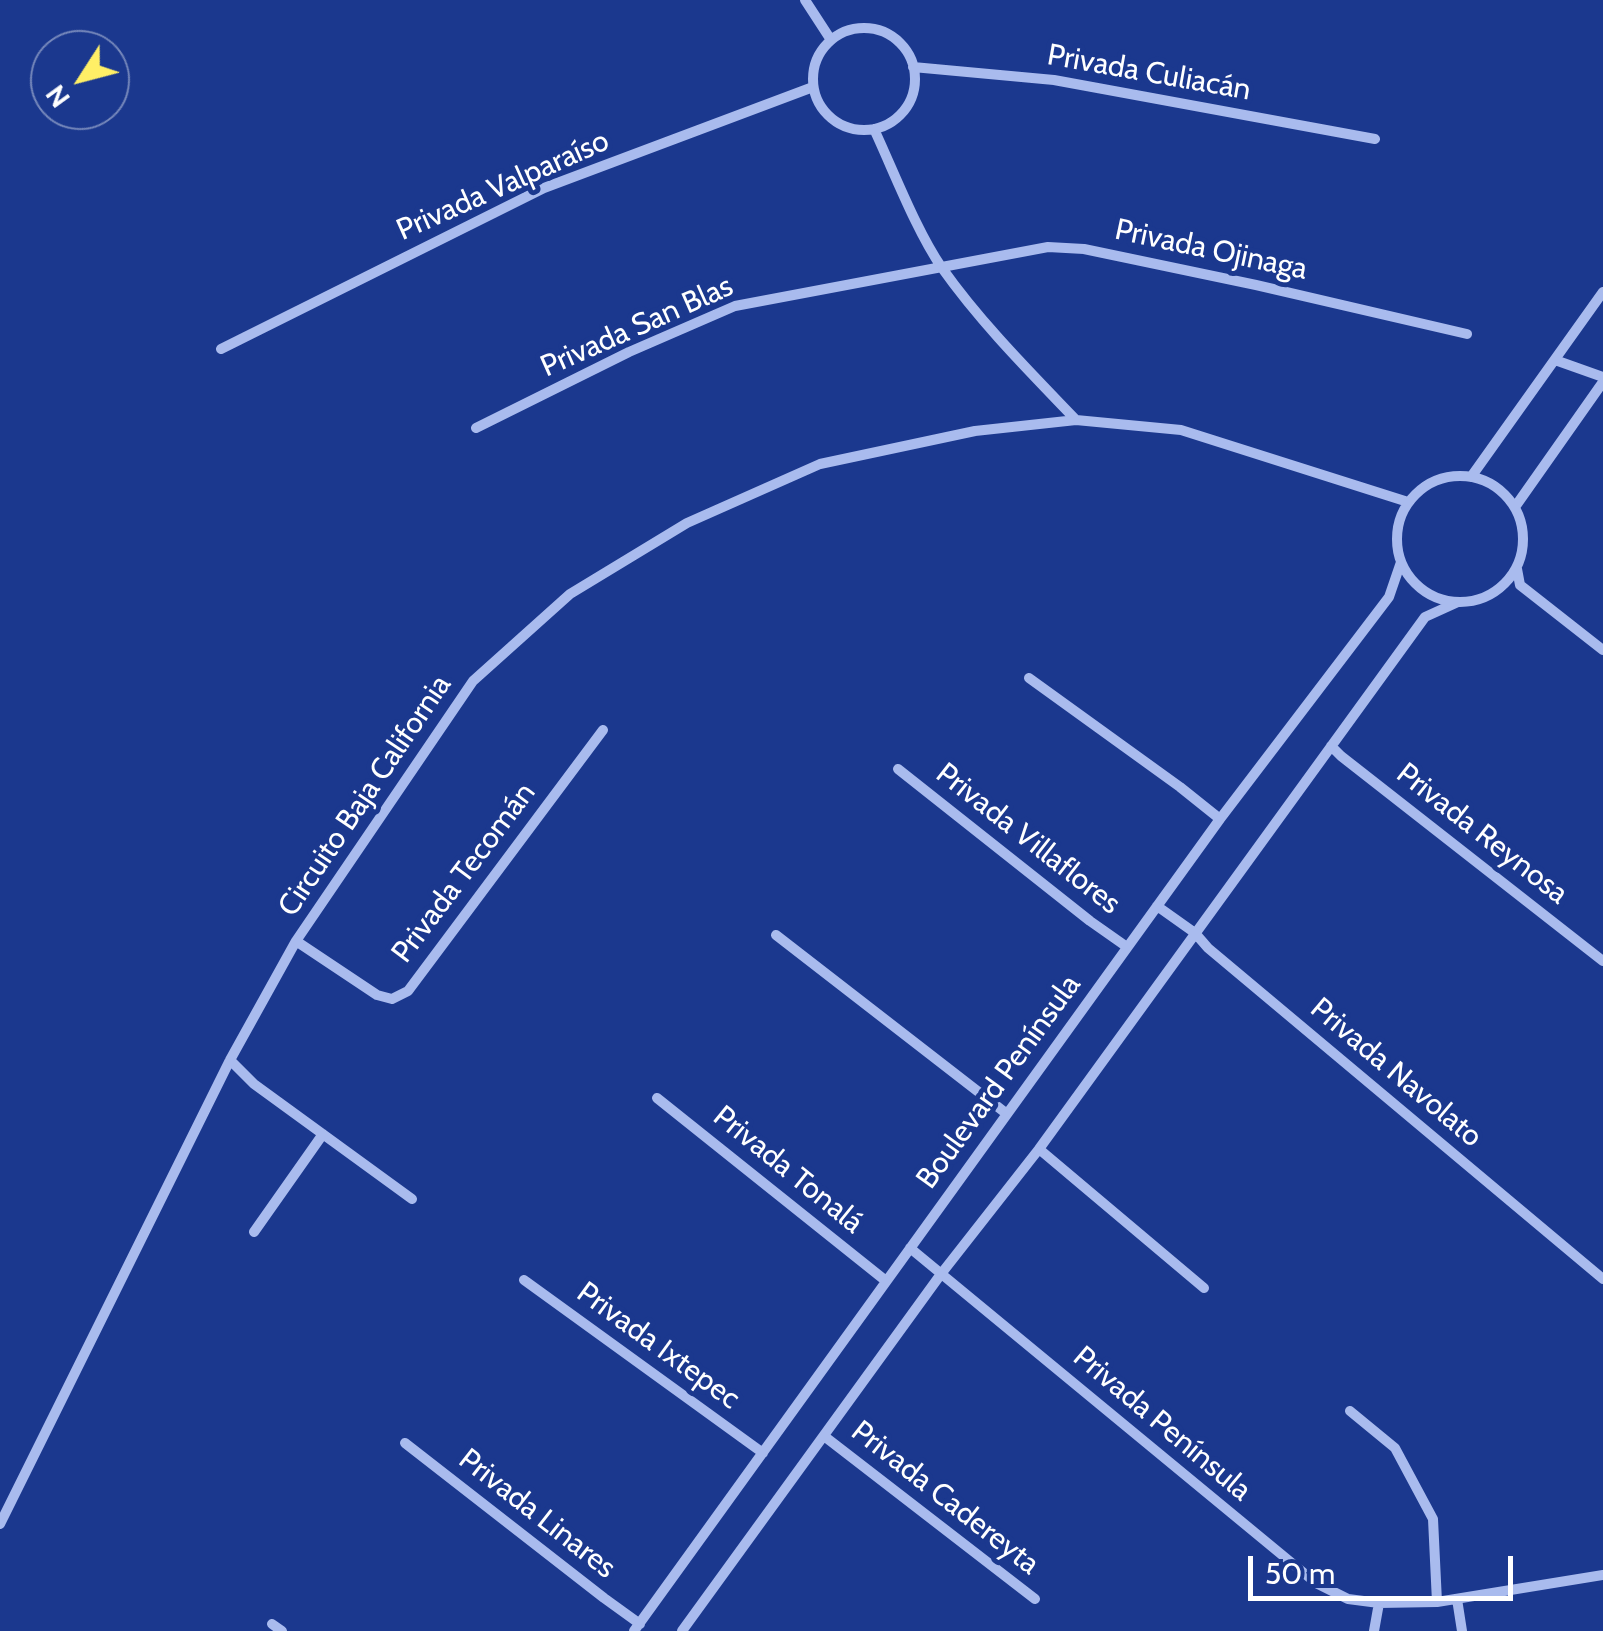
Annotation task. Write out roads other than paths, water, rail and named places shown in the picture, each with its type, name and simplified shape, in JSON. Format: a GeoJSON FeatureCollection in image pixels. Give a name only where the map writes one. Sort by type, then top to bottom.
{"type":"FeatureCollection","features":[{"type":"Feature","properties":{"kind":"street"},"geometry":{"type":"LineString","coordinates":[[805,0],[830,40]]}},
{"type":"Feature","properties":{"kind":"street"},"geometry":{"type":"LineString","coordinates":[[862,28],[880,30],[895,39],[914,68],[911,100],[902,114],[890,124],[874,129],[858,130],[829,116],[814,87],[814,70],[830,40],[862,28]]}},
{"type":"Feature","properties":{"kind":"street","name":"Privada Culiacán"},"geometry":{"type":"LineString","coordinates":[[914,68],[1054,80],[1375,139]]}},
{"type":"Feature","properties":{"kind":"street","name":"Privada Valparaíso"},"geometry":{"type":"LineString","coordinates":[[222,349],[544,188],[814,87]]}},
{"type":"Feature","properties":{"kind":"street"},"geometry":{"type":"LineString","coordinates":[[874,129],[941,267],[1012,353],[1076,420]]}},
{"type":"Feature","properties":{"kind":"street","name":"Privada Ojinaga"},"geometry":{"type":"LineString","coordinates":[[941,267],[1048,247],[1084,248],[1468,334]]}},
{"type":"Feature","properties":{"kind":"street","name":"Privada San Blas"},"geometry":{"type":"LineString","coordinates":[[476,428],[628,352],[735,306],[941,267]]}},
{"type":"Feature","properties":{"kind":"street"},"geometry":{"type":"LineString","coordinates":[[1472,477],[1603,292]]}},
{"type":"Feature","properties":{"kind":"street"},"geometry":{"type":"LineString","coordinates":[[1515,508],[1603,379],[1555,360]]}},
{"type":"Feature","properties":{"kind":"street","name":"Circuito Baja California"},"geometry":{"type":"LineString","coordinates":[[0,1524],[230,1060],[296,941],[473,681],[570,594],[688,523],[820,464],[976,431],[1076,420],[1180,430],[1408,502]]}},
{"type":"Feature","properties":{"kind":"street"},"geometry":{"type":"LineString","coordinates":[[1472,477],[1502,491],[1515,508],[1523,527],[1524,548],[1517,569],[1504,586],[1486,598],[1446,602],[1426,594],[1400,562],[1396,542],[1398,521],[1422,487],[1442,478],[1472,477]]}},
{"type":"Feature","properties":{"kind":"street","name":"Boulevard Península"},"geometry":{"type":"LineString","coordinates":[[637,1627],[1220,819],[1389,597],[1400,562]]}},
{"type":"Feature","properties":{"kind":"street"},"geometry":{"type":"LineString","coordinates":[[1517,569],[1520,585],[1603,650]]}},
{"type":"Feature","properties":{"kind":"street"},"geometry":{"type":"LineString","coordinates":[[688,1629],[941,1274],[1038,1149],[1425,617],[1458,602]]}},
{"type":"Feature","properties":{"kind":"street"},"geometry":{"type":"LineString","coordinates":[[1028,678],[1220,819]]}},
{"type":"Feature","properties":{"kind":"street","name":"Privada Tecomán"},"geometry":{"type":"LineString","coordinates":[[296,941],[377,995],[392,999],[408,991],[603,730]]}},
{"type":"Feature","properties":{"kind":"street","name":"Privada Reynosa"},"geometry":{"type":"LineString","coordinates":[[1331,746],[1603,961]]}},
{"type":"Feature","properties":{"kind":"street","name":"Privada Villaflores"},"geometry":{"type":"LineString","coordinates":[[898,768],[1127,947]]}},
{"type":"Feature","properties":{"kind":"street","name":"Privada Navolato"},"geometry":{"type":"LineString","coordinates":[[1157,906],[1195,932],[1208,948],[1603,1279]]}},
{"type":"Feature","properties":{"kind":"street"},"geometry":{"type":"LineString","coordinates":[[776,935],[1008,1114]]}},
{"type":"Feature","properties":{"kind":"street"},"geometry":{"type":"LineString","coordinates":[[230,1060],[254,1084],[412,1199]]}},
{"type":"Feature","properties":{"kind":"street","name":"Privada Tonalá"},"geometry":{"type":"LineString","coordinates":[[658,1098],[886,1282]]}},
{"type":"Feature","properties":{"kind":"street"},"geometry":{"type":"LineString","coordinates":[[254,1232],[323,1134]]}},
{"type":"Feature","properties":{"kind":"street"},"geometry":{"type":"LineString","coordinates":[[1038,1149],[1204,1288]]}},
{"type":"Feature","properties":{"kind":"street","name":"Privada Península"},"geometry":{"type":"LineString","coordinates":[[910,1248],[1316,1583],[1348,1599],[1437,1602],[1603,1576]]}},
{"type":"Feature","properties":{"kind":"street","name":"Privada Ixtepec"},"geometry":{"type":"LineString","coordinates":[[524,1280],[763,1453]]}},
{"type":"Feature","properties":{"kind":"street"},"geometry":{"type":"LineString","coordinates":[[1350,1411],[1395,1448],[1434,1519],[1437,1602]]}},
{"type":"Feature","properties":{"kind":"street","name":"Privada Cadereyta"},"geometry":{"type":"LineString","coordinates":[[824,1436],[1035,1599]]}},
{"type":"Feature","properties":{"kind":"street","name":"Privada Linares"},"geometry":{"type":"LineString","coordinates":[[404,1443],[637,1627]]}},
{"type":"Feature","properties":{"kind":"street"},"geometry":{"type":"LineString","coordinates":[[1457,1598],[1462,1631]]}},
{"type":"Feature","properties":{"kind":"street"},"geometry":{"type":"LineString","coordinates":[[1374,1631],[1379,1602]]}}]}
